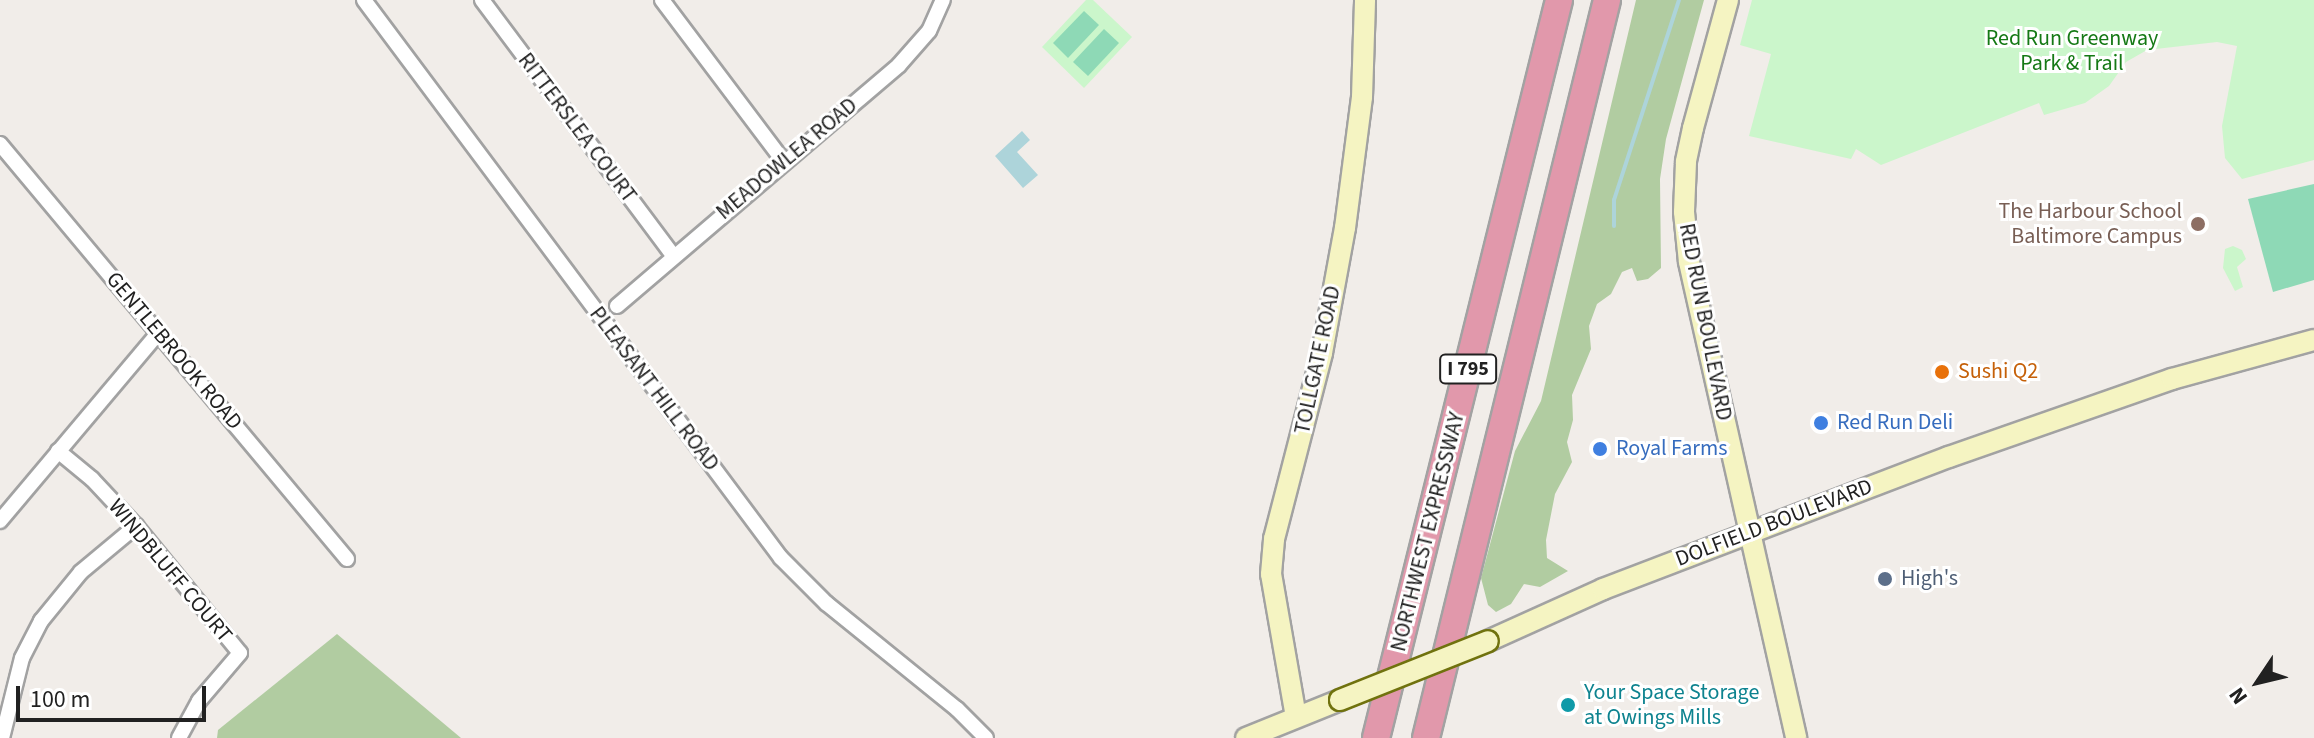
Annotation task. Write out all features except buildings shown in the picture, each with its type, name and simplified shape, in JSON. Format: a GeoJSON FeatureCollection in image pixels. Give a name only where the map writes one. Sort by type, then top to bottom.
{"type":"FeatureCollection","features":[{"type":"Feature","properties":{"kind":"highway","name":"NORTHWEST EXPRESSWAY"},"geometry":{"type":"LineString","coordinates":[[1376,738],[1559,0]]}},
{"type":"Feature","properties":{"kind":"highway","name":"NORTHWEST EXPRESSWAY"},"geometry":{"type":"LineString","coordinates":[[1426,738],[1607,0]]}},
{"type":"Feature","properties":{"kind":"main road","name":"TOLLGATE ROAD"},"geometry":{"type":"LineString","coordinates":[[1296,717],[1273,598],[1274,539],[1322,353],[1345,228],[1362,97],[1365,0]]}},
{"type":"Feature","properties":{"kind":"main road","name":"RED RUN BOULEVARD"},"geometry":{"type":"LineString","coordinates":[[1728,0],[1693,128],[1686,162],[1684,212],[1689,262],[1796,738]]}},
{"type":"Feature","properties":{"kind":"main road","name":"DOLFIELD BOULEVARD"},"geometry":{"type":"LineString","coordinates":[[1246,738],[1488,641],[1603,589],[1935,462],[2172,379],[2314,340]]}},
{"type":"Feature","properties":{"kind":"street","name":"PLEASANT HILL ROAD"},"geometry":{"type":"LineString","coordinates":[[364,0],[781,558],[826,603],[957,709],[986,738]]}},
{"type":"Feature","properties":{"kind":"street","name":"RITTERSLEA COURT"},"geometry":{"type":"LineString","coordinates":[[482,0],[673,255]]}},
{"type":"Feature","properties":{"kind":"street"},"geometry":{"type":"LineString","coordinates":[[662,0],[784,162]]}},
{"type":"Feature","properties":{"kind":"street","name":"MEADOWLEA ROAD"},"geometry":{"type":"LineString","coordinates":[[617,306],[899,65],[929,31],[943,0]]}},
{"type":"Feature","properties":{"kind":"street","name":"GENTLEBROOK ROAD"},"geometry":{"type":"LineString","coordinates":[[0,144],[347,559]]}},
{"type":"Feature","properties":{"kind":"street"},"geometry":{"type":"LineString","coordinates":[[0,521],[159,332]]}},
{"type":"Feature","properties":{"kind":"street","name":"WINDBLUFF COURT"},"geometry":{"type":"LineString","coordinates":[[58,451],[92,479],[136,526],[240,653],[199,701],[179,738]]}},
{"type":"Feature","properties":{"kind":"street"},"geometry":{"type":"LineString","coordinates":[[2,738],[15,680],[41,621],[81,572],[136,526]]}},
{"type":"Feature","properties":{"kind":"green space"},"geometry":{"type":"Polygon","coordinates":[[[1086,0],[1093,0],[1132,37],[1084,88],[1042,47],[1086,0]]]}},
{"type":"Feature","properties":{"kind":"green space"},"geometry":{"type":"Polygon","coordinates":[[[1636,0],[1704,0],[1666,139],[1660,179],[1661,268],[1648,279],[1637,281],[1632,268],[1622,272],[1611,294],[1597,304],[1589,326],[1591,349],[1572,395],[1573,420],[1567,442],[1572,462],[1555,494],[1546,540],[1547,558],[1568,571],[1540,587],[1524,584],[1511,604],[1496,612],[1488,605],[1481,578],[1515,451],[1541,401],[1636,0]]]}},
{"type":"Feature","properties":{"kind":"green space","name":"Red Run Greenway Park & Trail"},"geometry":{"type":"Polygon","coordinates":[[[1752,0],[2314,0],[2314,160],[2242,179],[2225,158],[2222,126],[2237,46],[2217,42],[2147,50],[2126,62],[2109,86],[2085,103],[2044,115],[2039,103],[1881,165],[1856,149],[1851,159],[1749,136],[1771,54],[1740,45],[1752,0]]]}},
{"type":"Feature","properties":{"kind":"green space"},"geometry":{"type":"Polygon","coordinates":[[[1084,11],[1099,25],[1068,58],[1053,43],[1084,11]]]}},
{"type":"Feature","properties":{"kind":"green space"},"geometry":{"type":"Polygon","coordinates":[[[1104,29],[1119,43],[1088,76],[1073,62],[1104,29]]]}},
{"type":"Feature","properties":{"kind":"green space"},"geometry":{"type":"Polygon","coordinates":[[[2314,184],[2314,280],[2273,292],[2248,199],[2314,184]]]}},
{"type":"Feature","properties":{"kind":"green space"},"geometry":{"type":"Polygon","coordinates":[[[2233,246],[2242,250],[2246,259],[2237,267],[2243,287],[2235,291],[2223,268],[2225,249],[2233,246]]]}},
{"type":"Feature","properties":{"kind":"green space"},"geometry":{"type":"Polygon","coordinates":[[[337,634],[461,738],[217,738],[218,730],[337,634]]]}},
{"type":"Feature","properties":{"kind":"water"},"geometry":{"type":"Polygon","coordinates":[[[1022,131],[1030,140],[1017,152],[1038,175],[1023,188],[995,156],[1022,131]]]}},
{"type":"Feature","properties":{"kind":"waterway"},"geometry":{"type":"LineString","coordinates":[[1614,226],[1614,200],[1679,0]]}},
{"type":"Feature","properties":{"kind":"place","name":"The Harbour School Baltimore Campus"},"geometry":{"type":"Point","coordinates":[2198,224]}},
{"type":"Feature","properties":{"kind":"place","name":"Sushi Q2"},"geometry":{"type":"Point","coordinates":[1942,372]}},
{"type":"Feature","properties":{"kind":"place","name":"Red Run Deli"},"geometry":{"type":"Point","coordinates":[1821,423]}},
{"type":"Feature","properties":{"kind":"place","name":"Royal Farms"},"geometry":{"type":"Point","coordinates":[1600,449]}},
{"type":"Feature","properties":{"kind":"place","name":"High's"},"geometry":{"type":"Point","coordinates":[1885,579]}},
{"type":"Feature","properties":{"kind":"place","name":"Your Space Storage at Owings Mills"},"geometry":{"type":"Point","coordinates":[1568,705]}}]}
